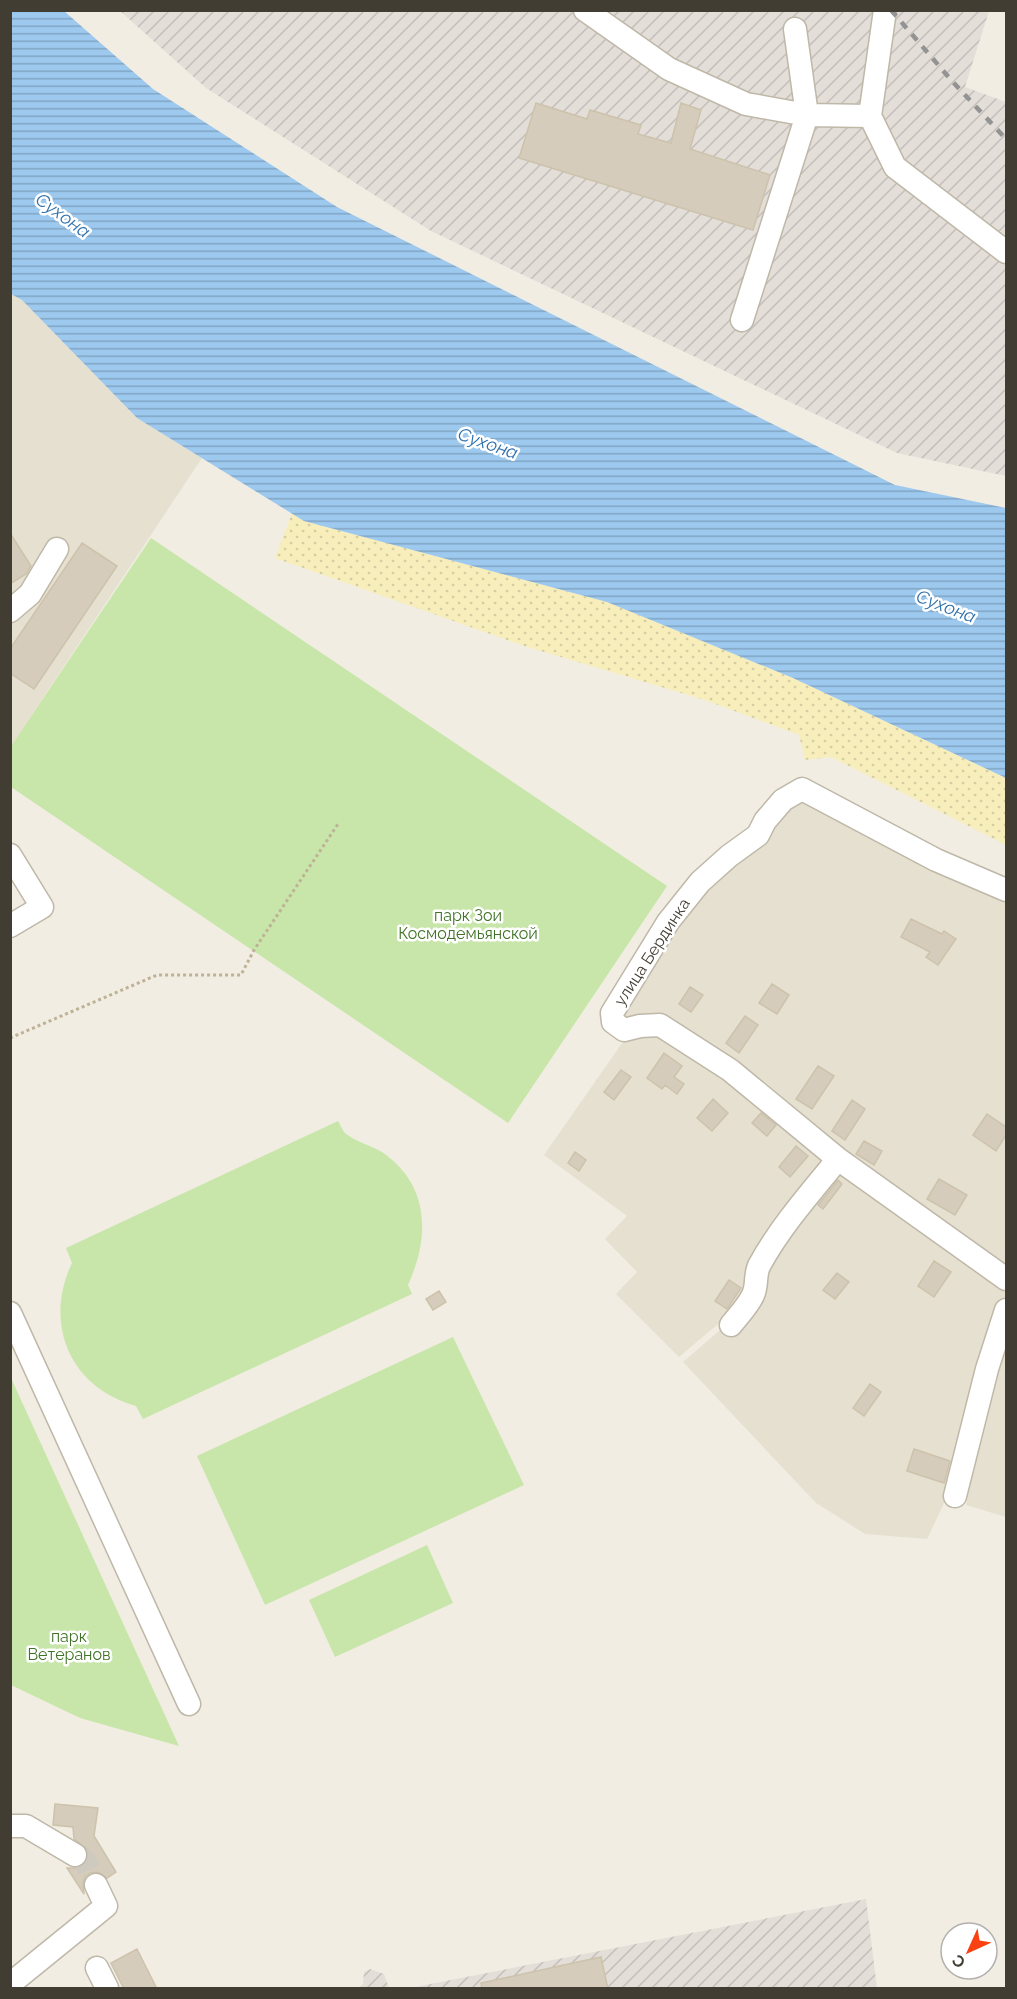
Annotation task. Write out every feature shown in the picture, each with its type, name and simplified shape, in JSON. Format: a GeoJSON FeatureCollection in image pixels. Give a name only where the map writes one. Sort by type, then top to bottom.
{"type":"FeatureCollection","features":[{"type":"Feature","properties":{"kind":"street"},"geometry":{"type":"LineString","coordinates":[[585,10],[661,63],[746,104],[807,115],[870,116]]}},
{"type":"Feature","properties":{"kind":"street"},"geometry":{"type":"LineString","coordinates":[[885,10],[870,116],[895,167],[1006,252]]}},
{"type":"Feature","properties":{"kind":"street"},"geometry":{"type":"LineString","coordinates":[[742,320],[807,115],[795,28]]}},
{"type":"Feature","properties":{"kind":"street"},"geometry":{"type":"LineString","coordinates":[[10,611],[30,594],[57,549]]}},
{"type":"Feature","properties":{"kind":"street","name":"улица Бердинка"},"geometry":{"type":"LineString","coordinates":[[1006,890],[936,860],[802,789],[783,800],[765,821],[758,835],[729,856],[700,882],[668,921],[612,1013],[613,1022],[624,1030],[660,1025],[730,1070],[838,1158],[1006,1279]]}},
{"type":"Feature","properties":{"kind":"street"},"geometry":{"type":"LineString","coordinates":[[10,855],[42,907],[10,926]]}},
{"type":"Feature","properties":{"kind":"street"},"geometry":{"type":"LineString","coordinates":[[731,1325],[752,1297],[760,1263],[788,1221],[838,1158]]}},
{"type":"Feature","properties":{"kind":"street"},"geometry":{"type":"LineString","coordinates":[[955,1496],[987,1369],[1006,1310]]}},
{"type":"Feature","properties":{"kind":"street"},"geometry":{"type":"LineString","coordinates":[[10,1313],[189,1704]]}},
{"type":"Feature","properties":{"kind":"street"},"geometry":{"type":"LineString","coordinates":[[10,1826],[26,1826],[75,1855]]}},
{"type":"Feature","properties":{"kind":"street"},"geometry":{"type":"LineString","coordinates":[[10,1984],[106,1906],[96,1885]]}},
{"type":"Feature","properties":{"kind":"street"},"geometry":{"type":"LineString","coordinates":[[97,1968],[107,1989]]}},
{"type":"Feature","properties":{"kind":"path"},"geometry":{"type":"LineString","coordinates":[[10,1038],[157,975],[241,975],[254,950],[338,824]]}},
{"type":"Feature","properties":{"kind":"shaded area"},"geometry":{"type":"Polygon","coordinates":[[[120,11],[989,11],[965,87],[1006,102],[1006,476],[897,453],[431,231],[206,88],[120,11]]]}},
{"type":"Feature","properties":{"kind":"shaded area"},"geometry":{"type":"Polygon","coordinates":[[[11,294],[22,300],[137,418],[202,458],[11,746],[11,294]]]}},
{"type":"Feature","properties":{"kind":"shaded area"},"geometry":{"type":"Polygon","coordinates":[[[801,797],[1006,897],[1006,1265],[780,1120],[826,1163],[746,1295],[724,1319],[679,1357],[616,1294],[637,1272],[605,1239],[627,1216],[544,1155],[627,1036],[622,1019],[676,930],[708,887],[762,843],[801,797]]]}},
{"type":"Feature","properties":{"kind":"shaded area"},"geometry":{"type":"Polygon","coordinates":[[[839,1168],[1006,1291],[973,1397],[947,1497],[927,1539],[865,1534],[816,1503],[683,1362],[759,1296],[766,1269],[839,1168]]]}},
{"type":"Feature","properties":{"kind":"shaded area"},"geometry":{"type":"Polygon","coordinates":[[[1006,1330],[1006,1517],[966,1505],[999,1352],[1006,1330]]]}},
{"type":"Feature","properties":{"kind":"shaded area"},"geometry":{"type":"Polygon","coordinates":[[[866,1899],[877,1988],[410,1988],[866,1899]]]}},
{"type":"Feature","properties":{"kind":"shaded area"},"geometry":{"type":"Polygon","coordinates":[[[370,1969],[384,1974],[389,1988],[358,1988],[363,1984],[364,1972],[370,1969]]]}},
{"type":"Feature","properties":{"kind":"sand"},"geometry":{"type":"Polygon","coordinates":[[[292,513],[304,521],[607,602],[793,678],[1006,778],[1006,845],[831,757],[805,760],[799,735],[705,700],[524,646],[275,558],[292,513]]]}},
{"type":"Feature","properties":{"kind":"green space","name":"парк Зои Космодемьянской"},"geometry":{"type":"Polygon","coordinates":[[[151,538],[667,886],[508,1123],[11,787],[11,746],[151,538]]]}},
{"type":"Feature","properties":{"kind":"green space"},"geometry":{"type":"Polygon","coordinates":[[[338,1121],[348,1136],[382,1152],[398,1165],[417,1196],[422,1231],[420,1249],[408,1285],[412,1294],[143,1419],[136,1406],[113,1397],[94,1385],[79,1369],[68,1351],[62,1330],[60,1309],[64,1286],[72,1263],[66,1248],[338,1121]]]}},
{"type":"Feature","properties":{"kind":"green space"},"geometry":{"type":"Polygon","coordinates":[[[453,1337],[524,1485],[265,1605],[197,1456],[453,1337]]]}},
{"type":"Feature","properties":{"kind":"green space","name":"парк Ветеранов"},"geometry":{"type":"Polygon","coordinates":[[[10,1378],[179,1746],[80,1718],[11,1685],[10,1378]]]}},
{"type":"Feature","properties":{"kind":"green space"},"geometry":{"type":"Polygon","coordinates":[[[427,1545],[453,1603],[335,1657],[309,1600],[427,1545]]]}},
{"type":"Feature","properties":{"kind":"water","name":"Сухона"},"geometry":{"type":"Polygon","coordinates":[[[10,11],[64,11],[153,89],[337,207],[895,485],[1006,508],[1006,778],[793,678],[607,602],[304,521],[137,418],[22,300],[11,294],[10,11]]]}},
{"type":"Feature","properties":{"kind":"building"},"geometry":{"type":"Polygon","coordinates":[[[536,103],[587,119],[590,110],[641,125],[638,134],[671,143],[681,103],[701,110],[690,149],[770,175],[753,230],[519,158],[536,103]]]}},
{"type":"Feature","properties":{"kind":"building"},"geometry":{"type":"Polygon","coordinates":[[[10,533],[31,566],[26,574],[10,584],[10,533]]]}},
{"type":"Feature","properties":{"kind":"building"},"geometry":{"type":"Polygon","coordinates":[[[82,543],[117,566],[34,689],[10,673],[10,649],[82,543]]]}},
{"type":"Feature","properties":{"kind":"building"},"geometry":{"type":"Polygon","coordinates":[[[911,919],[942,934],[944,931],[956,939],[938,965],[926,957],[930,952],[901,937],[911,919]]]}},
{"type":"Feature","properties":{"kind":"building"},"geometry":{"type":"Polygon","coordinates":[[[772,984],[789,995],[777,1014],[759,1003],[772,984]]]}},
{"type":"Feature","properties":{"kind":"building"},"geometry":{"type":"Polygon","coordinates":[[[690,987],[703,995],[691,1012],[679,1004],[690,987]]]}},
{"type":"Feature","properties":{"kind":"building"},"geometry":{"type":"Polygon","coordinates":[[[745,1016],[758,1025],[739,1053],[726,1043],[745,1016]]]}},
{"type":"Feature","properties":{"kind":"building"},"geometry":{"type":"Polygon","coordinates":[[[664,1053],[682,1066],[674,1077],[684,1084],[677,1094],[665,1085],[662,1089],[647,1078],[664,1053]]]}},
{"type":"Feature","properties":{"kind":"building"},"geometry":{"type":"Polygon","coordinates":[[[818,1066],[834,1076],[812,1109],[796,1099],[818,1066]]]}},
{"type":"Feature","properties":{"kind":"building"},"geometry":{"type":"Polygon","coordinates":[[[621,1070],[631,1077],[614,1100],[604,1092],[621,1070]]]}},
{"type":"Feature","properties":{"kind":"building"},"geometry":{"type":"Polygon","coordinates":[[[713,1099],[728,1113],[712,1131],[697,1118],[713,1099]]]}},
{"type":"Feature","properties":{"kind":"building"},"geometry":{"type":"Polygon","coordinates":[[[852,1100],[865,1109],[845,1140],[832,1131],[852,1100]]]}},
{"type":"Feature","properties":{"kind":"building"},"geometry":{"type":"Polygon","coordinates":[[[761,1113],[776,1125],[767,1136],[752,1123],[761,1113]]]}},
{"type":"Feature","properties":{"kind":"building"},"geometry":{"type":"Polygon","coordinates":[[[987,1114],[1006,1127],[1006,1135],[996,1151],[973,1135],[987,1114]]]}},
{"type":"Feature","properties":{"kind":"building"},"geometry":{"type":"Polygon","coordinates":[[[864,1141],[882,1151],[874,1165],[856,1154],[864,1141]]]}},
{"type":"Feature","properties":{"kind":"building"},"geometry":{"type":"Polygon","coordinates":[[[796,1146],[808,1156],[790,1177],[779,1167],[796,1146]]]}},
{"type":"Feature","properties":{"kind":"building"},"geometry":{"type":"Polygon","coordinates":[[[575,1152],[586,1160],[579,1171],[568,1163],[575,1152]]]}},
{"type":"Feature","properties":{"kind":"building"},"geometry":{"type":"Polygon","coordinates":[[[939,1179],[967,1195],[955,1215],[927,1199],[939,1179]]]}},
{"type":"Feature","properties":{"kind":"building"},"geometry":{"type":"Polygon","coordinates":[[[838,1180],[842,1184],[823,1209],[818,1205],[838,1180]]]}},
{"type":"Feature","properties":{"kind":"building"},"geometry":{"type":"Polygon","coordinates":[[[934,1261],[951,1272],[934,1297],[918,1286],[934,1261]]]}},
{"type":"Feature","properties":{"kind":"building"},"geometry":{"type":"Polygon","coordinates":[[[837,1273],[849,1282],[835,1299],[823,1290],[837,1273]]]}},
{"type":"Feature","properties":{"kind":"building"},"geometry":{"type":"Polygon","coordinates":[[[729,1280],[741,1288],[727,1309],[715,1301],[729,1280]]]}},
{"type":"Feature","properties":{"kind":"building"},"geometry":{"type":"Polygon","coordinates":[[[439,1291],[446,1302],[433,1310],[426,1299],[439,1291]]]}},
{"type":"Feature","properties":{"kind":"building"},"geometry":{"type":"Polygon","coordinates":[[[870,1384],[881,1392],[864,1416],[853,1408],[870,1384]]]}},
{"type":"Feature","properties":{"kind":"building"},"geometry":{"type":"Polygon","coordinates":[[[914,1449],[950,1461],[944,1483],[907,1471],[914,1449]]]}},
{"type":"Feature","properties":{"kind":"building"},"geometry":{"type":"Polygon","coordinates":[[[55,1804],[98,1808],[94,1836],[116,1872],[107,1878],[98,1872],[90,1873],[85,1877],[83,1883],[84,1894],[67,1868],[82,1866],[87,1861],[87,1849],[74,1839],[73,1827],[53,1825],[55,1804]]]}},
{"type":"Feature","properties":{"kind":"building"},"geometry":{"type":"Polygon","coordinates":[[[137,1949],[157,1989],[124,1989],[111,1963],[137,1949]]]}},
{"type":"Feature","properties":{"kind":"building"},"geometry":{"type":"Polygon","coordinates":[[[601,1957],[608,1989],[482,1989],[481,1983],[601,1957]]]}},
{"type":"Feature","properties":{"kind":"tunnel"},"geometry":{"type":"LineString","coordinates":[[75,1855],[85,1860],[96,1885]]}},
{"type":"Feature","properties":{"kind":"railway"},"geometry":{"type":"LineString","coordinates":[[891,10],[1006,139]]}}]}
